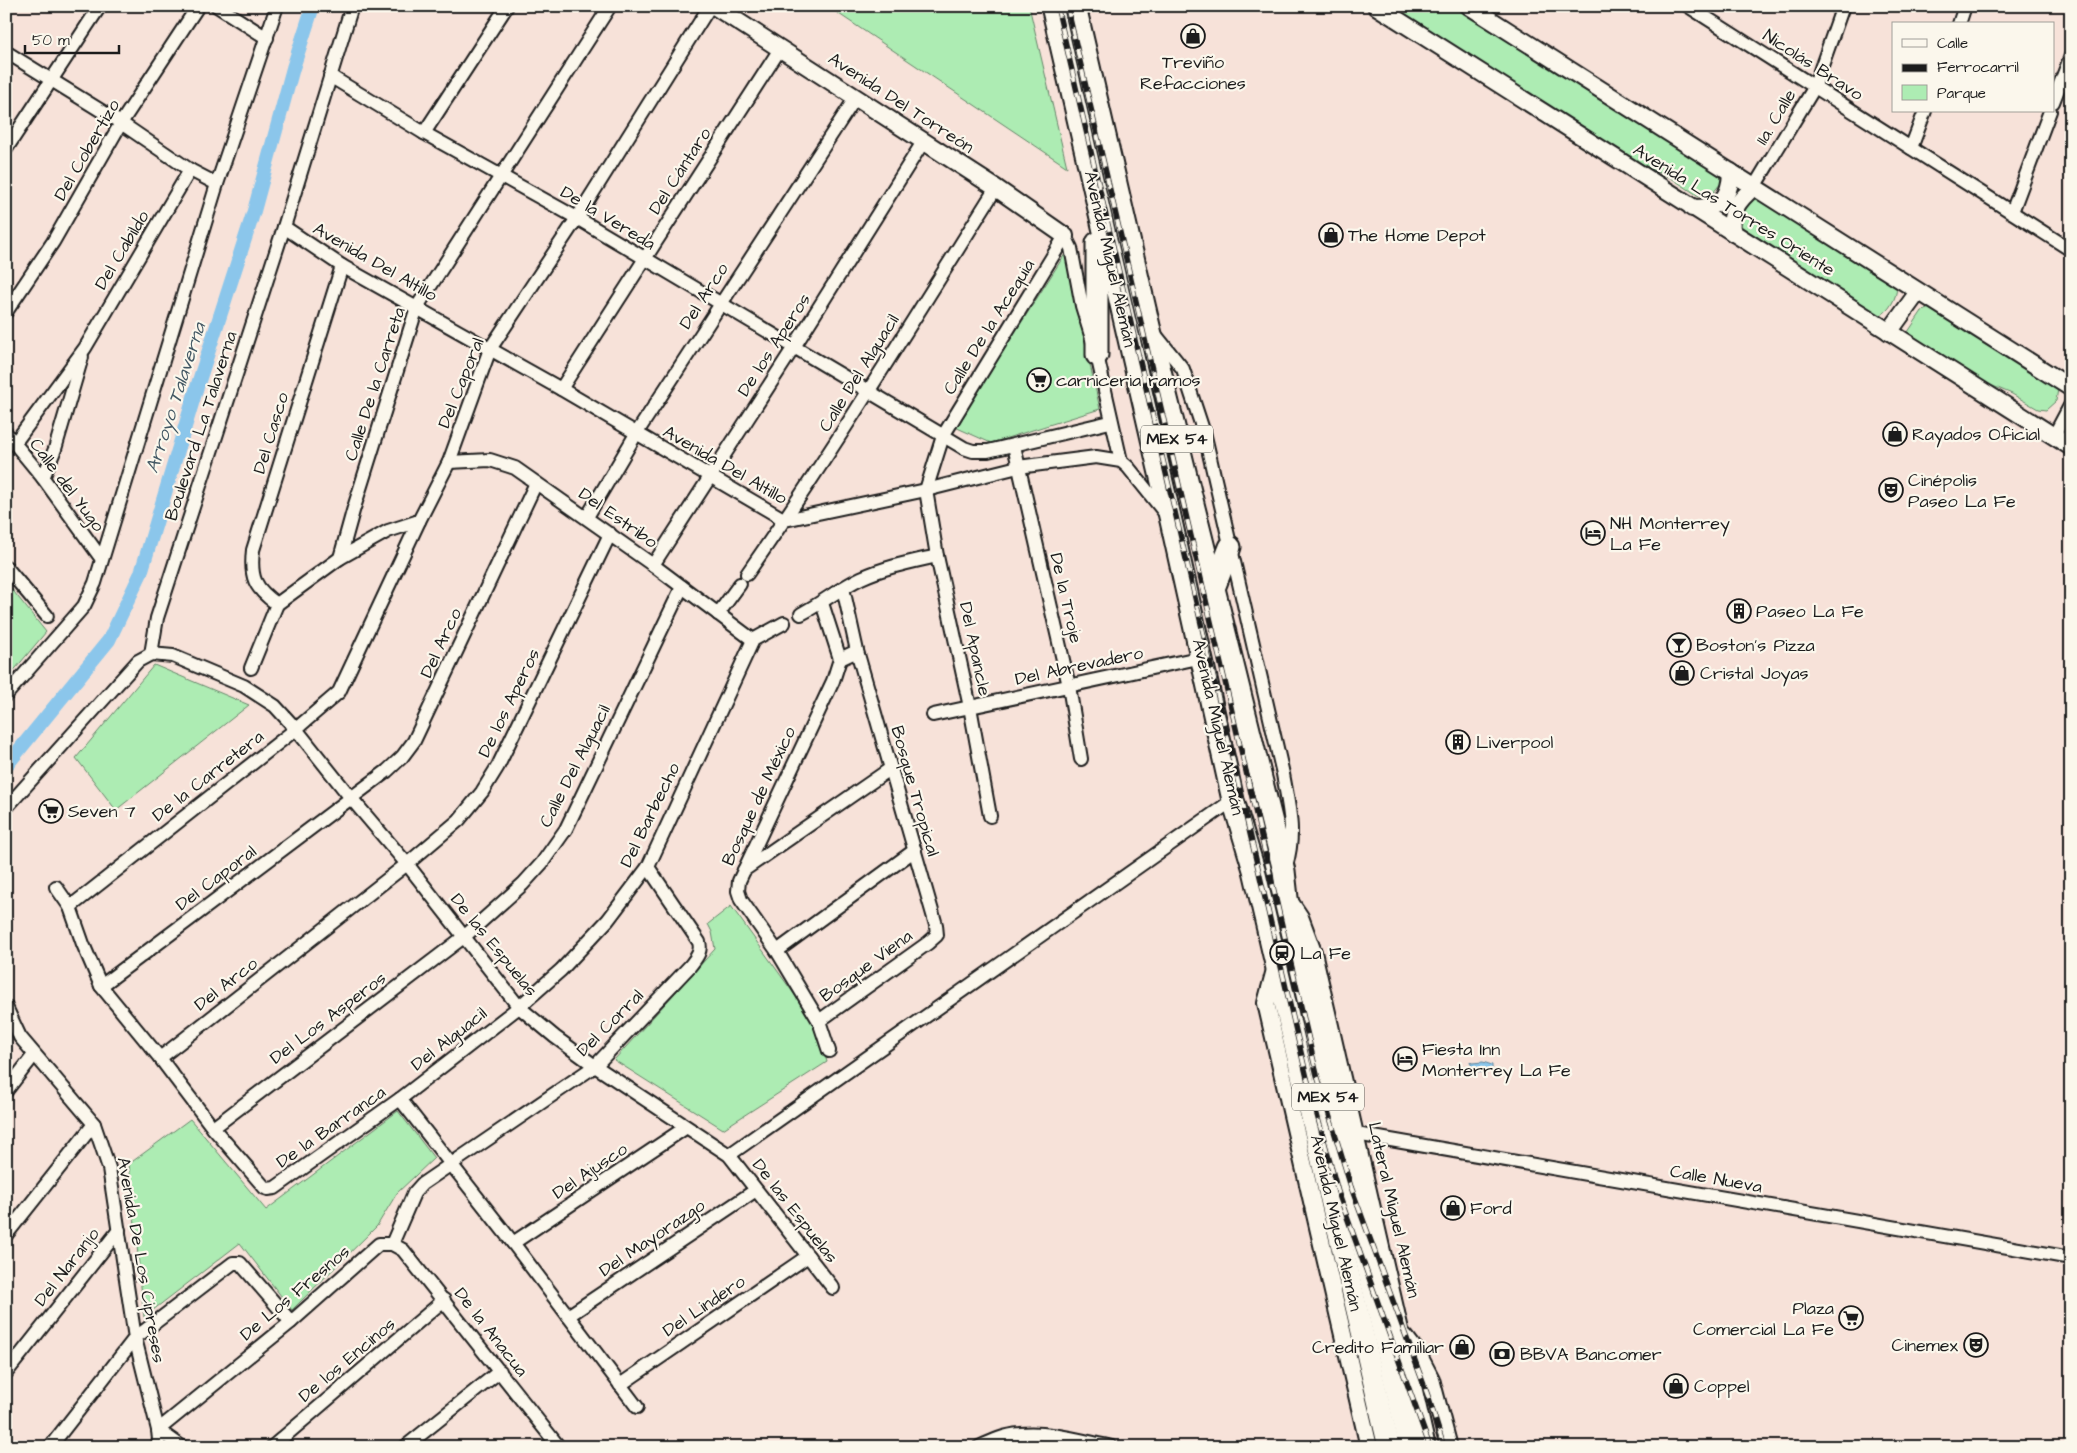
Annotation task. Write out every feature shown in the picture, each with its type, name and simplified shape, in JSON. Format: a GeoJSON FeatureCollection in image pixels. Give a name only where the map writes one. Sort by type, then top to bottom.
{"type":"FeatureCollection","features":[{"type":"Feature","properties":{"kind":"highway","name":"Avenida Miguel Alemán"},"geometry":{"type":"LineString","coordinates":[[1052,6],[1097,208],[1171,521],[1233,800],[1254,870],[1276,966],[1364,1297],[1410,1447]]}},
{"type":"Feature","properties":{"kind":"highway","name":"Avenida Miguel Alemán"},"geometry":{"type":"LineString","coordinates":[[1075,6],[1149,326],[1284,871],[1326,1087],[1389,1447]]}},
{"type":"Feature","properties":{"kind":"highway"},"geometry":{"type":"LineString","coordinates":[[1097,208],[1097,355]]}},
{"type":"Feature","properties":{"kind":"highway"},"geometry":{"type":"LineString","coordinates":[[1213,590],[1230,547]]}},
{"type":"Feature","properties":{"kind":"street"},"geometry":{"type":"LineString","coordinates":[[6,150],[100,6]]}},
{"type":"Feature","properties":{"kind":"street","name":"Del Cobertizo"},"geometry":{"type":"LineString","coordinates":[[6,312],[53,242],[121,123],[198,6]]}},
{"type":"Feature","properties":{"kind":"street"},"geometry":{"type":"LineString","coordinates":[[217,6],[267,38]]}},
{"type":"Feature","properties":{"kind":"street"},"geometry":{"type":"LineString","coordinates":[[6,695],[84,606],[95,582],[217,184],[277,6]]}},
{"type":"Feature","properties":{"kind":"street","name":"Boulevard La Talaverna"},"geometry":{"type":"LineString","coordinates":[[151,654],[157,618],[284,227],[352,6]]}},
{"type":"Feature","properties":{"kind":"street"},"geometry":{"type":"LineString","coordinates":[[424,133],[507,6]]}},
{"type":"Feature","properties":{"kind":"street","name":"Calle De la Carreta"},"geometry":{"type":"LineString","coordinates":[[340,558],[417,307],[610,6]]}},
{"type":"Feature","properties":{"kind":"street","name":"Del Caporal"},"geometry":{"type":"LineString","coordinates":[[296,729],[332,700],[343,686],[419,521],[449,462],[490,348],[577,218],[710,6]]}},
{"type":"Feature","properties":{"kind":"street","name":"Avenida Del Torreón"},"geometry":{"type":"LineString","coordinates":[[714,6],[996,188],[1066,236]]}},
{"type":"Feature","properties":{"kind":"street","name":"Avenida Las Torres Oriente"},"geometry":{"type":"LineString","coordinates":[[1376,6],[2071,447]]}},
{"type":"Feature","properties":{"kind":"street","name":"Avenida Las Torres Oriente"},"geometry":{"type":"LineString","coordinates":[[1469,6],[2071,388]]}},
{"type":"Feature","properties":{"kind":"street","name":"Nicolás Bravo"},"geometry":{"type":"LineString","coordinates":[[1688,6],[2071,250]]}},
{"type":"Feature","properties":{"kind":"street","name":"11a. Calle"},"geometry":{"type":"LineString","coordinates":[[1754,187],[1814,88],[1843,6]]}},
{"type":"Feature","properties":{"kind":"street"},"geometry":{"type":"LineString","coordinates":[[1960,22],[1965,6]]}},
{"type":"Feature","properties":{"kind":"street","name":"Del Cántaro"},"geometry":{"type":"LineString","coordinates":[[561,388],[780,49]]}},
{"type":"Feature","properties":{"kind":"street"},"geometry":{"type":"LineString","coordinates":[[6,52],[121,123],[190,170],[217,184]]}},
{"type":"Feature","properties":{"kind":"street"},"geometry":{"type":"LineString","coordinates":[[2054,99],[2071,56]]}},
{"type":"Feature","properties":{"kind":"street","name":"De la Vereda"},"geometry":{"type":"LineString","coordinates":[[330,76],[501,178],[577,218],[644,260],[943,436],[973,451],[988,451],[1014,446],[1110,422]]}},
{"type":"Feature","properties":{"kind":"street","name":"Del Arco"},"geometry":{"type":"LineString","coordinates":[[587,517],[636,434],[719,304],[856,97]]}},
{"type":"Feature","properties":{"kind":"street"},"geometry":{"type":"LineString","coordinates":[[1911,148],[1925,112]]}},
{"type":"Feature","properties":{"kind":"street"},"geometry":{"type":"LineString","coordinates":[[2012,212],[2050,112]]}},
{"type":"Feature","properties":{"kind":"street","name":"De los Aperos"},"geometry":{"type":"LineString","coordinates":[[653,565],[794,347],[923,142]]}},
{"type":"Feature","properties":{"kind":"street","name":"Del Cabildo"},"geometry":{"type":"LineString","coordinates":[[14,444],[85,348],[190,170]]}},
{"type":"Feature","properties":{"kind":"street"},"geometry":{"type":"LineString","coordinates":[[1692,208],[1706,208],[1719,203],[1729,191],[1730,172]]}},
{"type":"Feature","properties":{"kind":"street"},"geometry":{"type":"LineString","coordinates":[[1733,232],[1730,223],[1735,209],[1754,187]]}},
{"type":"Feature","properties":{"kind":"street","name":"Calle Del Alguacil"},"geometry":{"type":"LineString","coordinates":[[718,614],[785,520],[996,188]]}},
{"type":"Feature","properties":{"kind":"street","name":"Avenida Del Altillo"},"geometry":{"type":"LineString","coordinates":[[284,227],[342,266],[561,388],[636,434],[785,520],[926,490],[1018,467],[1096,457],[1121,461]]}},
{"type":"Feature","properties":{"kind":"street"},"geometry":{"type":"LineString","coordinates":[[1066,236],[1071,248],[1082,306],[1097,355],[1110,422],[1121,461],[1128,466],[1171,521]]}},
{"type":"Feature","properties":{"kind":"street","name":"Calle De la Acequia"},"geometry":{"type":"LineString","coordinates":[[926,490],[943,436],[1066,236]]}},
{"type":"Feature","properties":{"kind":"street","name":"Del Casco"},"geometry":{"type":"LineString","coordinates":[[277,604],[263,594],[253,576],[253,550],[342,266]]}},
{"type":"Feature","properties":{"kind":"street"},"geometry":{"type":"LineString","coordinates":[[1889,332],[1918,292]]}},
{"type":"Feature","properties":{"kind":"street"},"geometry":{"type":"LineString","coordinates":[[1149,326],[1184,369],[1204,436],[1283,774],[1292,824],[1291,848],[1284,871]]}},
{"type":"Feature","properties":{"kind":"street","name":"Del Cabildo"},"geometry":{"type":"LineString","coordinates":[[43,478],[55,449],[85,348]]}},
{"type":"Feature","properties":{"kind":"street"},"geometry":{"type":"LineString","coordinates":[[2054,436],[2071,404]]}},
{"type":"Feature","properties":{"kind":"street","name":"Calle del Yugo"},"geometry":{"type":"LineString","coordinates":[[6,433],[43,478],[101,558]]}},
{"type":"Feature","properties":{"kind":"street","name":"De la Troje"},"geometry":{"type":"LineString","coordinates":[[1014,446],[1069,686],[1081,759]]}},
{"type":"Feature","properties":{"kind":"street","name":"Del Estribo"},"geometry":{"type":"LineString","coordinates":[[449,462],[490,460],[515,468],[587,517],[753,640]]}},
{"type":"Feature","properties":{"kind":"street","name":"Del Arco"},"geometry":{"type":"LineString","coordinates":[[351,798],[387,771],[402,757],[414,741],[536,483]]}},
{"type":"Feature","properties":{"kind":"street","name":"Del Apancle"},"geometry":{"type":"LineString","coordinates":[[926,490],[937,556],[970,707],[990,816]]}},
{"type":"Feature","properties":{"kind":"street"},"geometry":{"type":"LineString","coordinates":[[252,668],[277,604],[340,558],[388,531],[419,521]]}},
{"type":"Feature","properties":{"kind":"street","name":"De los Aperos"},"geometry":{"type":"LineString","coordinates":[[407,864],[458,820],[482,792],[498,766],[610,534]]}},
{"type":"Feature","properties":{"kind":"street"},"geometry":{"type":"LineString","coordinates":[[801,614],[822,603],[843,588],[879,570],[937,556]]}},
{"type":"Feature","properties":{"kind":"street"},"geometry":{"type":"LineString","coordinates":[[6,566],[46,616]]}},
{"type":"Feature","properties":{"kind":"street","name":"Calle Del Alguacil"},"geometry":{"type":"LineString","coordinates":[[465,936],[530,877],[566,829],[682,587]]}},
{"type":"Feature","properties":{"kind":"street","name":"Bosque Tropical"},"geometry":{"type":"LineString","coordinates":[[843,588],[857,651],[936,925],[937,935],[933,940]]}},
{"type":"Feature","properties":{"kind":"street"},"geometry":{"type":"LineString","coordinates":[[822,603],[840,659],[857,651]]}},
{"type":"Feature","properties":{"kind":"street"},"geometry":{"type":"LineString","coordinates":[[753,640],[784,623]]}},
{"type":"Feature","properties":{"kind":"street","name":"Del Barbecho"},"geometry":{"type":"LineString","coordinates":[[519,1007],[561,970],[608,920],[648,867],[753,640]]}},
{"type":"Feature","properties":{"kind":"street"},"geometry":{"type":"LineString","coordinates":[[8,800],[138,661],[151,654]]}},
{"type":"Feature","properties":{"kind":"street","name":"De las Espuelas"},"geometry":{"type":"LineString","coordinates":[[151,654],[173,656],[244,686],[275,706],[407,864],[519,1007],[555,1037],[595,1066],[728,1155],[833,1288]]}},
{"type":"Feature","properties":{"kind":"street","name":"Del Abrevadero"},"geometry":{"type":"LineString","coordinates":[[933,715],[1202,657]]}},
{"type":"Feature","properties":{"kind":"street","name":"Bosque de México"},"geometry":{"type":"LineString","coordinates":[[829,1051],[819,1022],[777,951],[741,900],[738,891],[739,881],[833,681],[840,659]]}},
{"type":"Feature","properties":{"kind":"street","name":"De la Carretera"},"geometry":{"type":"LineString","coordinates":[[70,907],[296,729]]}},
{"type":"Feature","properties":{"kind":"street"},"geometry":{"type":"LineString","coordinates":[[744,870],[890,769]]}},
{"type":"Feature","properties":{"kind":"street","name":"Del Caporal"},"geometry":{"type":"LineString","coordinates":[[101,986],[351,798]]}},
{"type":"Feature","properties":{"kind":"street"},"geometry":{"type":"LineString","coordinates":[[728,1155],[1233,800]]}},
{"type":"Feature","properties":{"kind":"street"},"geometry":{"type":"LineString","coordinates":[[777,951],[915,850]]}},
{"type":"Feature","properties":{"kind":"street","name":"Del Arco"},"geometry":{"type":"LineString","coordinates":[[160,1058],[407,864]]}},
{"type":"Feature","properties":{"kind":"street","name":"Del Corral"},"geometry":{"type":"LineString","coordinates":[[451,1165],[595,1066],[698,956],[701,948],[690,927],[648,867]]}},
{"type":"Feature","properties":{"kind":"street","name":"De la Barranca"},"geometry":{"type":"LineString","coordinates":[[56,886],[70,907],[101,986],[160,1058],[213,1128],[265,1188],[271,1190],[400,1099],[513,1243],[637,1407]]}},
{"type":"Feature","properties":{"kind":"street","name":"Lateral Miguel Alemán"},"geometry":{"type":"LineString","coordinates":[[1288,898],[1300,917],[1313,952],[1427,1447]]}},
{"type":"Feature","properties":{"kind":"street","name":"Del Los Asperos"},"geometry":{"type":"LineString","coordinates":[[213,1128],[465,936]]}},
{"type":"Feature","properties":{"kind":"street","name":"Bosque Viena"},"geometry":{"type":"LineString","coordinates":[[819,1022],[933,940]]}},
{"type":"Feature","properties":{"kind":"street"},"geometry":{"type":"LineString","coordinates":[[1276,966],[1266,1002],[1369,1447]]}},
{"type":"Feature","properties":{"kind":"street","name":"Avenida De Los Cipreses"},"geometry":{"type":"LineString","coordinates":[[6,1007],[20,1037],[94,1124],[108,1168],[135,1338],[158,1430]]}},
{"type":"Feature","properties":{"kind":"street","name":"Del Alguacil"},"geometry":{"type":"LineString","coordinates":[[400,1099],[519,1007]]}},
{"type":"Feature","properties":{"kind":"street"},"geometry":{"type":"LineString","coordinates":[[6,1091],[34,1055]]}},
{"type":"Feature","properties":{"kind":"street"},"geometry":{"type":"LineString","coordinates":[[6,1234],[94,1124]]}},
{"type":"Feature","properties":{"kind":"street","name":"Del Ajusco"},"geometry":{"type":"LineString","coordinates":[[513,1243],[686,1128]]}},
{"type":"Feature","properties":{"kind":"street","name":"Calle Nueva"},"geometry":{"type":"LineString","coordinates":[[1356,1134],[2071,1258]]}},
{"type":"Feature","properties":{"kind":"street"},"geometry":{"type":"LineString","coordinates":[[392,1244],[414,1193],[422,1184],[451,1165]]}},
{"type":"Feature","properties":{"kind":"street","name":"Del Mayorazgo"},"geometry":{"type":"LineString","coordinates":[[568,1316],[756,1190]]}},
{"type":"Feature","properties":{"kind":"street","name":"Del Naranjo"},"geometry":{"type":"LineString","coordinates":[[6,1374],[119,1230]]}},
{"type":"Feature","properties":{"kind":"street","name":"De Los Fresnos"},"geometry":{"type":"LineString","coordinates":[[158,1430],[290,1322],[379,1244],[392,1244]]}},
{"type":"Feature","properties":{"kind":"street","name":"De la Anacua"},"geometry":{"type":"LineString","coordinates":[[392,1244],[403,1250],[444,1300],[556,1446]]}},
{"type":"Feature","properties":{"kind":"street","name":"Del Lindero"},"geometry":{"type":"LineString","coordinates":[[620,1385],[808,1256]]}},
{"type":"Feature","properties":{"kind":"street"},"geometry":{"type":"LineString","coordinates":[[50,1447],[135,1338],[235,1262],[240,1263],[290,1322]]}},
{"type":"Feature","properties":{"kind":"street","name":"De los Encinos"},"geometry":{"type":"LineString","coordinates":[[272,1447],[444,1300]]}},
{"type":"Feature","properties":{"kind":"street"},"geometry":{"type":"LineString","coordinates":[[1401,1332],[1418,1354],[1431,1379],[1449,1447]]}},
{"type":"Feature","properties":{"kind":"street"},"geometry":{"type":"LineString","coordinates":[[405,1447],[500,1371]]}},
{"type":"Feature","properties":{"kind":"street"},"geometry":{"type":"LineString","coordinates":[[156,1447],[159,1440],[158,1430]]}},
{"type":"Feature","properties":{"kind":"street"},"geometry":{"type":"LineString","coordinates":[[158,1430],[182,1447]]}},
{"type":"Feature","properties":{"kind":"street"},"geometry":{"type":"LineString","coordinates":[[979,1447],[1001,1437],[1018,1434],[1040,1434],[1112,1447]]}},
{"type":"Feature","properties":{"kind":"green space"},"geometry":{"type":"Polygon","coordinates":[[[827,6],[1029,6],[1067,167],[827,6]]]}},
{"type":"Feature","properties":{"kind":"green space"},"geometry":{"type":"Polygon","coordinates":[[[1388,6],[1456,6],[1718,173],[1721,183],[1712,194],[1706,197],[1697,195],[1671,178],[1625,157],[1388,6]]]}},
{"type":"Feature","properties":{"kind":"green space"},"geometry":{"type":"Polygon","coordinates":[[[1749,198],[1759,199],[1897,286],[1894,300],[1886,312],[1878,316],[1739,229],[1733,221],[1749,198]]]}},
{"type":"Feature","properties":{"kind":"green space"},"geometry":{"type":"Polygon","coordinates":[[[1065,254],[1100,409],[991,443],[955,427],[1065,254]]]}},
{"type":"Feature","properties":{"kind":"green space"},"geometry":{"type":"Polygon","coordinates":[[[1930,308],[2058,389],[2056,401],[2046,410],[2038,409],[2012,394],[1974,378],[1909,337],[1908,332],[1922,311],[1930,308]]]}},
{"type":"Feature","properties":{"kind":"green space"},"geometry":{"type":"Polygon","coordinates":[[[6,582],[46,632],[6,680],[6,582]]]}},
{"type":"Feature","properties":{"kind":"green space"},"geometry":{"type":"Polygon","coordinates":[[[154,665],[249,705],[116,810],[76,758],[154,665]]]}},
{"type":"Feature","properties":{"kind":"green space"},"geometry":{"type":"Polygon","coordinates":[[[731,906],[817,1026],[827,1062],[723,1129],[614,1060],[715,949],[712,932],[708,924],[731,906]]]}},
{"type":"Feature","properties":{"kind":"green space"},"geometry":{"type":"Polygon","coordinates":[[[398,1111],[434,1158],[397,1193],[377,1226],[292,1310],[240,1243],[144,1317],[129,1164],[190,1119],[266,1210],[398,1111]]]}},
{"type":"Feature","properties":{"kind":"water"},"geometry":{"type":"Polygon","coordinates":[[[1470,1061],[1472,1063],[1483,1062],[1492,1065],[1492,1072],[1490,1070],[1487,1073],[1478,1072],[1472,1068],[1470,1061]]]}},
{"type":"Feature","properties":{"kind":"waterway","name":"Arroyo Talaverna"},"geometry":{"type":"LineString","coordinates":[[6,766],[109,640],[141,573],[197,387],[254,211],[293,68],[313,6]]}},
{"type":"Feature","properties":{"kind":"railway"},"geometry":{"type":"LineString","coordinates":[[1057,6],[1307,1078],[1338,1192],[1430,1447]]}},
{"type":"Feature","properties":{"kind":"railway"},"geometry":{"type":"LineString","coordinates":[[1067,6],[1317,1075],[1351,1187],[1428,1396],[1444,1447]]}},
{"type":"Feature","properties":{"kind":"place","name":"Treviño Refacciones"},"geometry":{"type":"Point","coordinates":[1193,36]}},
{"type":"Feature","properties":{"kind":"place","name":"The Home Depot"},"geometry":{"type":"Point","coordinates":[1331,235]}},
{"type":"Feature","properties":{"kind":"place","name":"carniceria ramos"},"geometry":{"type":"Point","coordinates":[1039,380]}},
{"type":"Feature","properties":{"kind":"place","name":"Rayados Oficial"},"geometry":{"type":"Point","coordinates":[1895,434]}},
{"type":"Feature","properties":{"kind":"place","name":"Cinépolis Paseo La Fe"},"geometry":{"type":"Point","coordinates":[1891,490]}},
{"type":"Feature","properties":{"kind":"place","name":"NH Monterrey La Fe"},"geometry":{"type":"Point","coordinates":[1593,533]}},
{"type":"Feature","properties":{"kind":"place","name":"Paseo La Fe"},"geometry":{"type":"Point","coordinates":[1739,611]}},
{"type":"Feature","properties":{"kind":"place","name":"Boston's Pizza"},"geometry":{"type":"Point","coordinates":[1679,645]}},
{"type":"Feature","properties":{"kind":"place","name":"Cristal Joyas"},"geometry":{"type":"Point","coordinates":[1682,673]}},
{"type":"Feature","properties":{"kind":"place","name":"Liverpool"},"geometry":{"type":"Point","coordinates":[1458,742]}},
{"type":"Feature","properties":{"kind":"place","name":"Seven 7"},"geometry":{"type":"Point","coordinates":[51,811]}},
{"type":"Feature","properties":{"kind":"place","name":"La Fe"},"geometry":{"type":"Point","coordinates":[1282,953]}},
{"type":"Feature","properties":{"kind":"place","name":"Fiesta Inn Monterrey La Fe"},"geometry":{"type":"Point","coordinates":[1405,1059]}},
{"type":"Feature","properties":{"kind":"place","name":"Ford"},"geometry":{"type":"Point","coordinates":[1453,1208]}},
{"type":"Feature","properties":{"kind":"place","name":"Plaza Comercial La Fe"},"geometry":{"type":"Point","coordinates":[1851,1318]}},
{"type":"Feature","properties":{"kind":"place","name":"Cinemex"},"geometry":{"type":"Point","coordinates":[1976,1345]}},
{"type":"Feature","properties":{"kind":"place","name":"Credito Familiar"},"geometry":{"type":"Point","coordinates":[1462,1347]}},
{"type":"Feature","properties":{"kind":"place","name":"BBVA Bancomer"},"geometry":{"type":"Point","coordinates":[1502,1354]}},
{"type":"Feature","properties":{"kind":"place","name":"Coppel"},"geometry":{"type":"Point","coordinates":[1676,1386]}}]}
